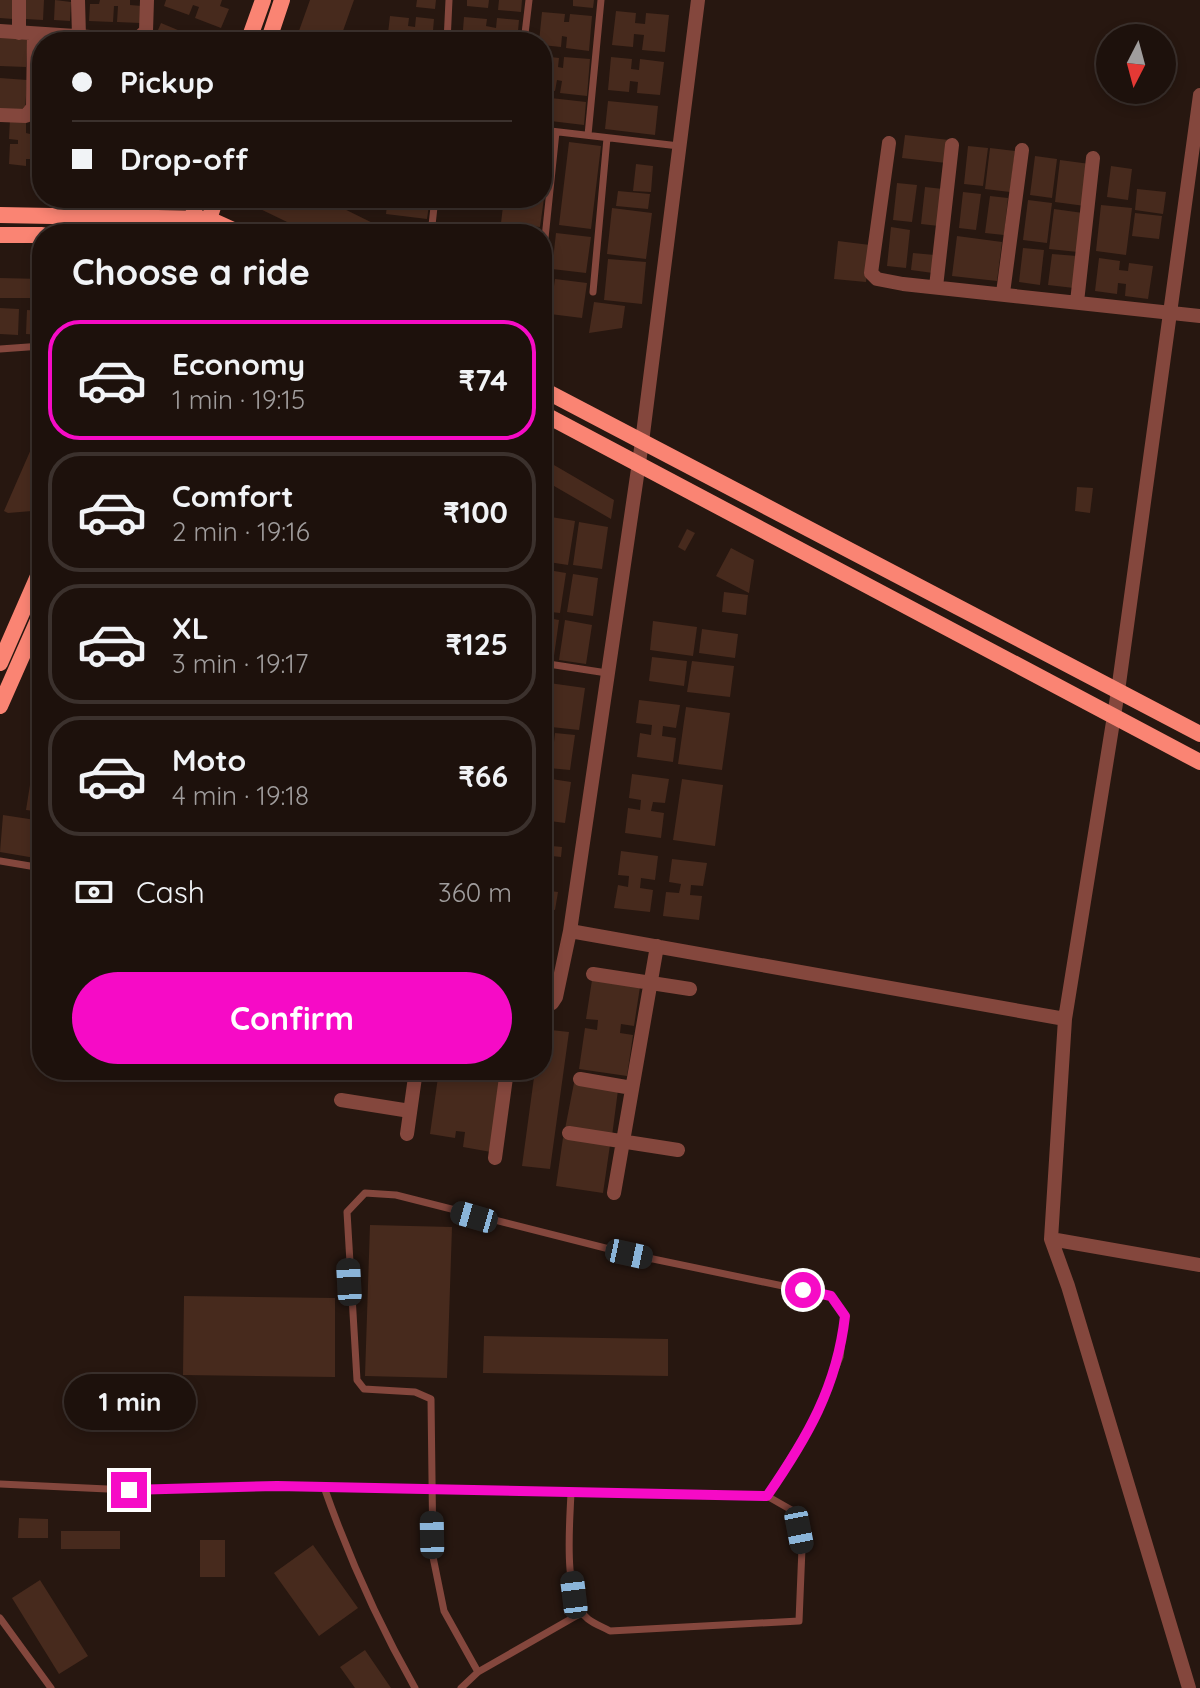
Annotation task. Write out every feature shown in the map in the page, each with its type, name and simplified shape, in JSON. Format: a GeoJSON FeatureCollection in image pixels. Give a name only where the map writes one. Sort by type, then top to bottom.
{"type":"FeatureCollection","features":[{"type":"Feature","properties":{"kind":"street"},"geometry":{"type":"LineString","coordinates":[[19,0],[32,73]]}},
{"type":"Feature","properties":{"kind":"street"},"geometry":{"type":"LineString","coordinates":[[78,0],[79,32]]}},
{"type":"Feature","properties":{"kind":"street"},"geometry":{"type":"LineString","coordinates":[[145,32],[147,0]]}},
{"type":"Feature","properties":{"kind":"street"},"geometry":{"type":"LineString","coordinates":[[252,32],[263,0]]}},
{"type":"Feature","properties":{"kind":"street"},"geometry":{"type":"LineString","coordinates":[[271,32],[282,0]]}},
{"type":"Feature","properties":{"kind":"street"},"geometry":{"type":"LineString","coordinates":[[552,1003],[556,997],[570,931],[639,465],[698,0]]}},
{"type":"Feature","properties":{"kind":"street"},"geometry":{"type":"LineString","coordinates":[[0,31],[32,33]]}},
{"type":"Feature","properties":{"kind":"street"},"geometry":{"type":"LineString","coordinates":[[1190,1679],[1051,1239],[1065,1019],[1118,691],[1200,95]]}},
{"type":"Feature","properties":{"kind":"street"},"geometry":{"type":"LineString","coordinates":[[0,115],[26,116],[32,111]]}},
{"type":"Feature","properties":{"kind":"street"},"geometry":{"type":"LineString","coordinates":[[889,143],[871,273],[877,279],[1200,316]]}},
{"type":"Feature","properties":{"kind":"street"},"geometry":{"type":"LineString","coordinates":[[936,287],[952,145]]}},
{"type":"Feature","properties":{"kind":"street"},"geometry":{"type":"LineString","coordinates":[[1003,293],[1022,150]]}},
{"type":"Feature","properties":{"kind":"street"},"geometry":{"type":"LineString","coordinates":[[1077,302],[1093,158]]}},
{"type":"Feature","properties":{"kind":"street"},"geometry":{"type":"LineString","coordinates":[[0,215],[155,224]]}},
{"type":"Feature","properties":{"kind":"street"},"geometry":{"type":"LineString","coordinates":[[0,235],[32,235]]}},
{"type":"Feature","properties":{"kind":"street"},"geometry":{"type":"LineString","coordinates":[[552,394],[1200,734]]}},
{"type":"Feature","properties":{"kind":"street"},"geometry":{"type":"LineString","coordinates":[[552,418],[1200,762]]}},
{"type":"Feature","properties":{"kind":"street"},"geometry":{"type":"LineString","coordinates":[[0,663],[32,590]]}},
{"type":"Feature","properties":{"kind":"street"},"geometry":{"type":"LineString","coordinates":[[0,706],[32,634]]}},
{"type":"Feature","properties":{"kind":"street"},"geometry":{"type":"LineString","coordinates":[[570,931],[1065,1019]]}},
{"type":"Feature","properties":{"kind":"street"},"geometry":{"type":"LineString","coordinates":[[614,1193],[657,946]]}},
{"type":"Feature","properties":{"kind":"street"},"geometry":{"type":"LineString","coordinates":[[593,974],[690,989]]}},
{"type":"Feature","properties":{"kind":"street"},"geometry":{"type":"LineString","coordinates":[[580,1079],[632,1088]]}},
{"type":"Feature","properties":{"kind":"street"},"geometry":{"type":"LineString","coordinates":[[407,1134],[415,1080]]}},
{"type":"Feature","properties":{"kind":"street"},"geometry":{"type":"LineString","coordinates":[[495,1158],[506,1080]]}},
{"type":"Feature","properties":{"kind":"street"},"geometry":{"type":"LineString","coordinates":[[341,1100],[410,1111]]}},
{"type":"Feature","properties":{"kind":"street"},"geometry":{"type":"LineString","coordinates":[[569,1133],[678,1150]]}},
{"type":"Feature","properties":{"kind":"street"},"geometry":{"type":"LineString","coordinates":[[1051,1239],[1200,1265]]}},
{"type":"Feature","properties":{"kind":"street"},"geometry":{"type":"LineString","coordinates":[[1190,1679],[1200,1667]]}},
{"type":"Feature","properties":{"kind":"lane"},"geometry":{"type":"LineString","coordinates":[[447,32],[449,0]]}},
{"type":"Feature","properties":{"kind":"lane"},"geometry":{"type":"LineString","coordinates":[[525,32],[529,0]]}},
{"type":"Feature","properties":{"kind":"lane"},"geometry":{"type":"LineString","coordinates":[[588,135],[601,0]]}},
{"type":"Feature","properties":{"kind":"lane"},"geometry":{"type":"LineString","coordinates":[[552,131],[680,146]]}},
{"type":"Feature","properties":{"kind":"lane"},"geometry":{"type":"LineString","coordinates":[[552,171],[556,132]]}},
{"type":"Feature","properties":{"kind":"lane"},"geometry":{"type":"LineString","coordinates":[[593,292],[607,138]]}},
{"type":"Feature","properties":{"kind":"lane"},"geometry":{"type":"LineString","coordinates":[[0,349],[32,347]]}},
{"type":"Feature","properties":{"kind":"lane"},"geometry":{"type":"LineString","coordinates":[[552,665],[608,673]]}},
{"type":"Feature","properties":{"kind":"lane"},"geometry":{"type":"LineString","coordinates":[[0,861],[32,866]]}},
{"type":"Feature","properties":{"kind":"lane"},"geometry":{"type":"LineString","coordinates":[[478,1672],[444,1611],[433,1557],[431,1399],[415,1392],[364,1389],[357,1380],[347,1212],[365,1193],[396,1195],[615,1251],[831,1296],[845,1316],[840,1357],[816,1417],[767,1496]]}},
{"type":"Feature","properties":{"kind":"lane"},"geometry":{"type":"LineString","coordinates":[[0,1484],[129,1490],[324,1487],[431,1489],[767,1496],[795,1512],[802,1548],[799,1621],[610,1631],[586,1618],[574,1595],[569,1556],[571,1492]]}},
{"type":"Feature","properties":{"kind":"lane"},"geometry":{"type":"LineString","coordinates":[[324,1487],[350,1561],[381,1629],[415,1688]]}},
{"type":"Feature","properties":{"kind":"lane"},"geometry":{"type":"LineString","coordinates":[[461,1688],[478,1672],[583,1612]]}},
{"type":"Feature","properties":{"kind":"lane"},"geometry":{"type":"LineString","coordinates":[[0,1618],[51,1688]]}},
{"type":"Feature","properties":{"kind":"building"},"geometry":{"type":"Polygon","coordinates":[[[0,0],[14,0],[13,19],[0,18],[0,0]]]}},
{"type":"Feature","properties":{"kind":"building"},"geometry":{"type":"Polygon","coordinates":[[[26,0],[44,0],[43,20],[25,19],[26,0]]]}},
{"type":"Feature","properties":{"kind":"building"},"geometry":{"type":"Polygon","coordinates":[[[55,0],[71,2],[70,21],[54,20],[55,0]]]}},
{"type":"Feature","properties":{"kind":"building"},"geometry":{"type":"Polygon","coordinates":[[[100,0],[130,0],[130,5],[142,6],[140,23],[117,22],[118,6],[114,6],[113,22],[89,21],[90,4],[99,4],[100,0]]]}},
{"type":"Feature","properties":{"kind":"building"},"geometry":{"type":"Polygon","coordinates":[[[166,0],[222,0],[220,6],[229,9],[221,28],[195,18],[199,7],[193,5],[189,15],[164,6],[166,0]]]}},
{"type":"Feature","properties":{"kind":"building"},"geometry":{"type":"Polygon","coordinates":[[[310,0],[354,0],[343,32],[299,32],[310,0]]]}},
{"type":"Feature","properties":{"kind":"building"},"geometry":{"type":"Polygon","coordinates":[[[417,0],[436,0],[435,9],[416,7],[417,0]]]}},
{"type":"Feature","properties":{"kind":"building"},"geometry":{"type":"Polygon","coordinates":[[[467,0],[489,0],[488,8],[467,6],[467,0]]]}},
{"type":"Feature","properties":{"kind":"building"},"geometry":{"type":"Polygon","coordinates":[[[499,0],[522,0],[521,12],[498,10],[499,0]]]}},
{"type":"Feature","properties":{"kind":"building"},"geometry":{"type":"Polygon","coordinates":[[[573,0],[594,0],[593,8],[573,6],[573,0]]]}},
{"type":"Feature","properties":{"kind":"building"},"geometry":{"type":"Polygon","coordinates":[[[616,11],[636,13],[635,23],[645,24],[646,13],[669,15],[665,52],[642,50],[644,35],[634,34],[633,47],[612,45],[616,11]]]}},
{"type":"Feature","properties":{"kind":"building"},"geometry":{"type":"Polygon","coordinates":[[[542,12],[565,14],[564,22],[569,22],[570,14],[592,16],[589,51],[566,48],[567,37],[562,36],[561,47],[552,46],[552,32],[540,32],[542,12]]]}},
{"type":"Feature","properties":{"kind":"building"},"geometry":{"type":"Polygon","coordinates":[[[390,16],[409,18],[408,26],[415,27],[416,17],[434,19],[433,32],[388,32],[390,16]]]}},
{"type":"Feature","properties":{"kind":"building"},"geometry":{"type":"Polygon","coordinates":[[[464,17],[487,19],[486,26],[496,28],[497,18],[519,20],[518,32],[463,32],[464,17]]]}},
{"type":"Feature","properties":{"kind":"building"},"geometry":{"type":"Polygon","coordinates":[[[161,23],[183,32],[157,32],[161,23]]]}},
{"type":"Feature","properties":{"kind":"building"},"geometry":{"type":"Polygon","coordinates":[[[0,33],[28,35],[26,67],[0,66],[0,33]]]}},
{"type":"Feature","properties":{"kind":"building"},"geometry":{"type":"Polygon","coordinates":[[[552,57],[559,58],[558,67],[563,68],[564,57],[590,59],[587,96],[560,93],[562,81],[557,80],[555,91],[552,91],[552,57]]]}},
{"type":"Feature","properties":{"kind":"building"},"geometry":{"type":"Polygon","coordinates":[[[611,57],[632,59],[631,69],[639,70],[640,59],[664,62],[660,95],[637,93],[638,82],[630,81],[629,92],[608,90],[611,57]]]}},
{"type":"Feature","properties":{"kind":"building"},"geometry":{"type":"Polygon","coordinates":[[[0,78],[27,80],[25,112],[0,111],[0,78]]]}},
{"type":"Feature","properties":{"kind":"building"},"geometry":{"type":"Polygon","coordinates":[[[552,98],[586,102],[584,125],[552,121],[552,98]]]}},
{"type":"Feature","properties":{"kind":"building"},"geometry":{"type":"Polygon","coordinates":[[[608,101],[658,106],[655,135],[605,129],[608,101]]]}},
{"type":"Feature","properties":{"kind":"building"},"geometry":{"type":"Polygon","coordinates":[[[10,119],[26,120],[26,133],[30,134],[32,120],[32,165],[30,159],[26,159],[26,166],[9,164],[10,144],[18,144],[18,140],[9,139],[10,119]]]}},
{"type":"Feature","properties":{"kind":"building"},"geometry":{"type":"Polygon","coordinates":[[[905,135],[949,140],[946,163],[902,158],[905,135]]]}},
{"type":"Feature","properties":{"kind":"building"},"geometry":{"type":"Polygon","coordinates":[[[569,142],[601,146],[591,229],[559,225],[569,142]]]}},
{"type":"Feature","properties":{"kind":"building"},"geometry":{"type":"Polygon","coordinates":[[[968,146],[988,148],[983,186],[964,184],[968,146]]]}},
{"type":"Feature","properties":{"kind":"building"},"geometry":{"type":"Polygon","coordinates":[[[990,148],[1015,151],[1010,192],[985,189],[990,148]]]}},
{"type":"Feature","properties":{"kind":"building"},"geometry":{"type":"Polygon","coordinates":[[[1035,156],[1057,159],[1052,198],[1030,195],[1035,156]]]}},
{"type":"Feature","properties":{"kind":"building"},"geometry":{"type":"Polygon","coordinates":[[[1060,160],[1090,164],[1085,206],[1055,202],[1060,160]]]}},
{"type":"Feature","properties":{"kind":"building"},"geometry":{"type":"Polygon","coordinates":[[[636,164],[653,166],[651,192],[633,191],[636,164]]]}},
{"type":"Feature","properties":{"kind":"building"},"geometry":{"type":"Polygon","coordinates":[[[1111,166],[1132,169],[1128,200],[1107,197],[1111,166]]]}},
{"type":"Feature","properties":{"kind":"building"},"geometry":{"type":"Polygon","coordinates":[[[897,183],[917,185],[912,222],[893,220],[897,183]]]}},
{"type":"Feature","properties":{"kind":"building"},"geometry":{"type":"Polygon","coordinates":[[[925,187],[943,189],[939,226],[921,224],[925,187]]]}},
{"type":"Feature","properties":{"kind":"building"},"geometry":{"type":"Polygon","coordinates":[[[1137,189],[1166,192],[1163,214],[1135,210],[1137,189]]]}},
{"type":"Feature","properties":{"kind":"building"},"geometry":{"type":"Polygon","coordinates":[[[618,191],[650,194],[648,209],[616,206],[618,191]]]}},
{"type":"Feature","properties":{"kind":"building"},"geometry":{"type":"Polygon","coordinates":[[[963,192],[981,194],[976,230],[959,228],[963,192]]]}},
{"type":"Feature","properties":{"kind":"building"},"geometry":{"type":"Polygon","coordinates":[[[990,196],[1008,198],[1004,235],[985,233],[990,196]]]}},
{"type":"Feature","properties":{"kind":"building"},"geometry":{"type":"Polygon","coordinates":[[[1028,200],[1052,203],[1047,243],[1023,240],[1028,200]]]}},
{"type":"Feature","properties":{"kind":"building"},"geometry":{"type":"Polygon","coordinates":[[[1101,205],[1132,208],[1126,255],[1096,251],[1101,205]]]}},
{"type":"Feature","properties":{"kind":"building"},"geometry":{"type":"Polygon","coordinates":[[[258,208],[342,208],[375,224],[291,224],[258,208]]]}},
{"type":"Feature","properties":{"kind":"building"},"geometry":{"type":"Polygon","coordinates":[[[387,208],[429,208],[427,219],[386,214],[387,208]]]}},
{"type":"Feature","properties":{"kind":"building"},"geometry":{"type":"Polygon","coordinates":[[[503,208],[543,208],[540,224],[501,223],[503,208]]]}},
{"type":"Feature","properties":{"kind":"building"},"geometry":{"type":"Polygon","coordinates":[[[612,208],[652,213],[646,259],[607,254],[612,208]]]}},
{"type":"Feature","properties":{"kind":"building"},"geometry":{"type":"Polygon","coordinates":[[[1054,209],[1083,213],[1078,252],[1049,249],[1054,209]]]}},
{"type":"Feature","properties":{"kind":"building"},"geometry":{"type":"Polygon","coordinates":[[[1135,213],[1162,216],[1159,239],[1132,236],[1135,213]]]}},
{"type":"Feature","properties":{"kind":"building"},"geometry":{"type":"Polygon","coordinates":[[[891,227],[910,230],[906,268],[887,266],[891,227]]]}},
{"type":"Feature","properties":{"kind":"building"},"geometry":{"type":"Polygon","coordinates":[[[556,233],[591,237],[586,273],[552,269],[556,233]]]}},
{"type":"Feature","properties":{"kind":"building"},"geometry":{"type":"Polygon","coordinates":[[[957,236],[1002,242],[997,281],[952,276],[957,236]]]}},
{"type":"Feature","properties":{"kind":"building"},"geometry":{"type":"Polygon","coordinates":[[[838,241],[870,245],[866,282],[834,279],[838,241]]]}},
{"type":"Feature","properties":{"kind":"building"},"geometry":{"type":"Polygon","coordinates":[[[1023,248],[1044,250],[1040,285],[1019,282],[1023,248]]]}},
{"type":"Feature","properties":{"kind":"building"},"geometry":{"type":"Polygon","coordinates":[[[913,253],[935,255],[933,273],[911,270],[913,253]]]}},
{"type":"Feature","properties":{"kind":"building"},"geometry":{"type":"Polygon","coordinates":[[[1052,254],[1077,256],[1074,288],[1048,285],[1052,254]]]}},
{"type":"Feature","properties":{"kind":"building"},"geometry":{"type":"Polygon","coordinates":[[[1099,258],[1120,261],[1119,270],[1128,271],[1129,263],[1153,266],[1148,299],[1125,296],[1126,284],[1118,283],[1117,294],[1095,291],[1099,258]]]}},
{"type":"Feature","properties":{"kind":"building"},"geometry":{"type":"Polygon","coordinates":[[[608,259],[646,262],[642,304],[604,300],[608,259]]]}},
{"type":"Feature","properties":{"kind":"building"},"geometry":{"type":"Polygon","coordinates":[[[0,278],[32,279],[32,298],[0,298],[0,278]]]}},
{"type":"Feature","properties":{"kind":"building"},"geometry":{"type":"Polygon","coordinates":[[[555,279],[587,283],[582,318],[552,314],[555,279]]]}},
{"type":"Feature","properties":{"kind":"building"},"geometry":{"type":"Polygon","coordinates":[[[594,302],[625,306],[622,328],[589,333],[594,302]]]}},
{"type":"Feature","properties":{"kind":"building"},"geometry":{"type":"Polygon","coordinates":[[[0,308],[19,309],[18,335],[0,334],[0,308]]]}},
{"type":"Feature","properties":{"kind":"building"},"geometry":{"type":"Polygon","coordinates":[[[27,310],[32,310],[32,334],[26,334],[27,310]]]}},
{"type":"Feature","properties":{"kind":"building"},"geometry":{"type":"Polygon","coordinates":[[[32,447],[32,511],[4,511],[32,447]]]}},
{"type":"Feature","properties":{"kind":"building"},"geometry":{"type":"Polygon","coordinates":[[[552,464],[614,500],[611,519],[552,485],[552,464]]]}},
{"type":"Feature","properties":{"kind":"building"},"geometry":{"type":"Polygon","coordinates":[[[1077,487],[1093,488],[1090,513],[1075,511],[1077,487]]]}},
{"type":"Feature","properties":{"kind":"building"},"geometry":{"type":"Polygon","coordinates":[[[552,517],[575,521],[568,565],[552,563],[552,517]]]}},
{"type":"Feature","properties":{"kind":"building"},"geometry":{"type":"Polygon","coordinates":[[[579,522],[608,527],[602,569],[573,565],[579,522]]]}},
{"type":"Feature","properties":{"kind":"building"},"geometry":{"type":"Polygon","coordinates":[[[687,529],[695,533],[685,551],[678,547],[687,529]]]}},
{"type":"Feature","properties":{"kind":"building"},"geometry":{"type":"Polygon","coordinates":[[[731,548],[754,560],[749,593],[716,576],[731,548]]]}},
{"type":"Feature","properties":{"kind":"building"},"geometry":{"type":"Polygon","coordinates":[[[552,571],[566,573],[560,613],[552,612],[552,571]]]}},
{"type":"Feature","properties":{"kind":"building"},"geometry":{"type":"Polygon","coordinates":[[[573,574],[598,578],[593,616],[567,612],[573,574]]]}},
{"type":"Feature","properties":{"kind":"building"},"geometry":{"type":"Polygon","coordinates":[[[724,592],[748,595],[746,615],[722,612],[724,592]]]}},
{"type":"Feature","properties":{"kind":"building"},"geometry":{"type":"Polygon","coordinates":[[[552,619],[559,620],[552,656],[552,619]]]}},
{"type":"Feature","properties":{"kind":"building"},"geometry":{"type":"Polygon","coordinates":[[[565,620],[592,625],[586,664],[559,660],[565,620]]]}},
{"type":"Feature","properties":{"kind":"building"},"geometry":{"type":"Polygon","coordinates":[[[653,621],[697,627],[693,656],[650,650],[653,621]]]}},
{"type":"Feature","properties":{"kind":"building"},"geometry":{"type":"Polygon","coordinates":[[[702,629],[738,634],[735,658],[699,653],[702,629]]]}},
{"type":"Feature","properties":{"kind":"building"},"geometry":{"type":"Polygon","coordinates":[[[652,657],[687,661],[684,686],[649,681],[652,657]]]}},
{"type":"Feature","properties":{"kind":"building"},"geometry":{"type":"Polygon","coordinates":[[[692,661],[734,666],[730,697],[687,692],[692,661]]]}},
{"type":"Feature","properties":{"kind":"building"},"geometry":{"type":"Polygon","coordinates":[[[552,683],[585,688],[579,730],[552,727],[552,683]]]}},
{"type":"Feature","properties":{"kind":"building"},"geometry":{"type":"Polygon","coordinates":[[[639,700],[680,705],[676,728],[663,726],[662,736],[676,738],[673,762],[637,757],[640,733],[651,735],[652,725],[636,723],[639,700]]]}},
{"type":"Feature","properties":{"kind":"building"},"geometry":{"type":"Polygon","coordinates":[[[686,707],[730,713],[722,770],[678,764],[686,707]]]}},
{"type":"Feature","properties":{"kind":"building"},"geometry":{"type":"Polygon","coordinates":[[[555,733],[575,735],[570,770],[552,768],[555,733]]]}},
{"type":"Feature","properties":{"kind":"building"},"geometry":{"type":"Polygon","coordinates":[[[32,772],[32,811],[26,810],[32,772]]]}},
{"type":"Feature","properties":{"kind":"building"},"geometry":{"type":"Polygon","coordinates":[[[632,774],[669,779],[665,803],[653,802],[651,811],[664,813],[661,838],[625,833],[628,808],[640,810],[641,800],[629,798],[632,774]]]}},
{"type":"Feature","properties":{"kind":"building"},"geometry":{"type":"Polygon","coordinates":[[[552,779],[571,782],[565,823],[552,821],[552,779]]]}},
{"type":"Feature","properties":{"kind":"building"},"geometry":{"type":"Polygon","coordinates":[[[682,779],[723,785],[715,846],[673,840],[682,779]]]}},
{"type":"Feature","properties":{"kind":"building"},"geometry":{"type":"Polygon","coordinates":[[[3,815],[32,819],[32,857],[0,852],[3,815]]]}},
{"type":"Feature","properties":{"kind":"building"},"geometry":{"type":"Polygon","coordinates":[[[552,846],[562,847],[561,857],[552,856],[552,846]]]}},
{"type":"Feature","properties":{"kind":"building"},"geometry":{"type":"Polygon","coordinates":[[[621,851],[658,856],[655,880],[641,878],[640,888],[653,890],[650,912],[614,908],[618,885],[628,887],[629,876],[618,875],[621,851]]]}},
{"type":"Feature","properties":{"kind":"building"},"geometry":{"type":"Polygon","coordinates":[[[672,859],[707,863],[703,886],[691,885],[690,895],[702,896],[699,920],[663,916],[666,892],[679,893],[681,884],[669,882],[672,859]]]}},
{"type":"Feature","properties":{"kind":"building"},"geometry":{"type":"Polygon","coordinates":[[[552,891],[558,892],[555,910],[552,910],[552,891]]]}},
{"type":"Feature","properties":{"kind":"building"},"geometry":{"type":"Polygon","coordinates":[[[592,980],[640,987],[634,1026],[621,1024],[620,1033],[633,1035],[627,1076],[579,1069],[585,1028],[597,1030],[598,1020],[586,1019],[592,980]]]}},
{"type":"Feature","properties":{"kind":"building"},"geometry":{"type":"Polygon","coordinates":[[[552,1030],[569,1032],[550,1169],[522,1166],[534,1080],[552,1080],[552,1030]]]}},
{"type":"Feature","properties":{"kind":"building"},"geometry":{"type":"Polygon","coordinates":[[[438,1080],[501,1080],[491,1152],[463,1147],[465,1132],[456,1131],[455,1138],[430,1134],[438,1080]]]}},
{"type":"Feature","properties":{"kind":"building"},"geometry":{"type":"Polygon","coordinates":[[[574,1083],[618,1090],[612,1136],[565,1129],[574,1083]]]}},
{"type":"Feature","properties":{"kind":"building"},"geometry":{"type":"Polygon","coordinates":[[[563,1138],[610,1145],[603,1193],[556,1186],[563,1138]]]}},
{"type":"Feature","properties":{"kind":"building"},"geometry":{"type":"Polygon","coordinates":[[[370,1225],[452,1227],[447,1378],[365,1376],[370,1225]]]}},
{"type":"Feature","properties":{"kind":"building"},"geometry":{"type":"Polygon","coordinates":[[[184,1296],[335,1298],[335,1377],[183,1375],[184,1296]]]}},
{"type":"Feature","properties":{"kind":"building"},"geometry":{"type":"Polygon","coordinates":[[[484,1336],[668,1339],[668,1376],[483,1373],[484,1336]]]}},
{"type":"Feature","properties":{"kind":"building"},"geometry":{"type":"Polygon","coordinates":[[[19,1518],[48,1519],[48,1538],[18,1538],[19,1518]]]}},
{"type":"Feature","properties":{"kind":"building"},"geometry":{"type":"Polygon","coordinates":[[[61,1531],[120,1531],[120,1549],[61,1549],[61,1531]]]}},
{"type":"Feature","properties":{"kind":"building"},"geometry":{"type":"Polygon","coordinates":[[[200,1540],[225,1540],[225,1577],[200,1577],[200,1540]]]}},
{"type":"Feature","properties":{"kind":"building"},"geometry":{"type":"Polygon","coordinates":[[[313,1545],[358,1608],[319,1636],[274,1573],[313,1545]]]}},
{"type":"Feature","properties":{"kind":"building"},"geometry":{"type":"Polygon","coordinates":[[[40,1580],[88,1656],[59,1674],[12,1598],[40,1580]]]}},
{"type":"Feature","properties":{"kind":"building"},"geometry":{"type":"Polygon","coordinates":[[[365,1650],[391,1688],[355,1688],[340,1667],[365,1650]]]}},
{"type":"Feature","properties":{"kind":"route"},"geometry":{"type":"LineString","coordinates":[[129,1490],[277,1486],[767,1496],[816,1417],[840,1357],[845,1316],[831,1296],[803,1290]]}}]}
